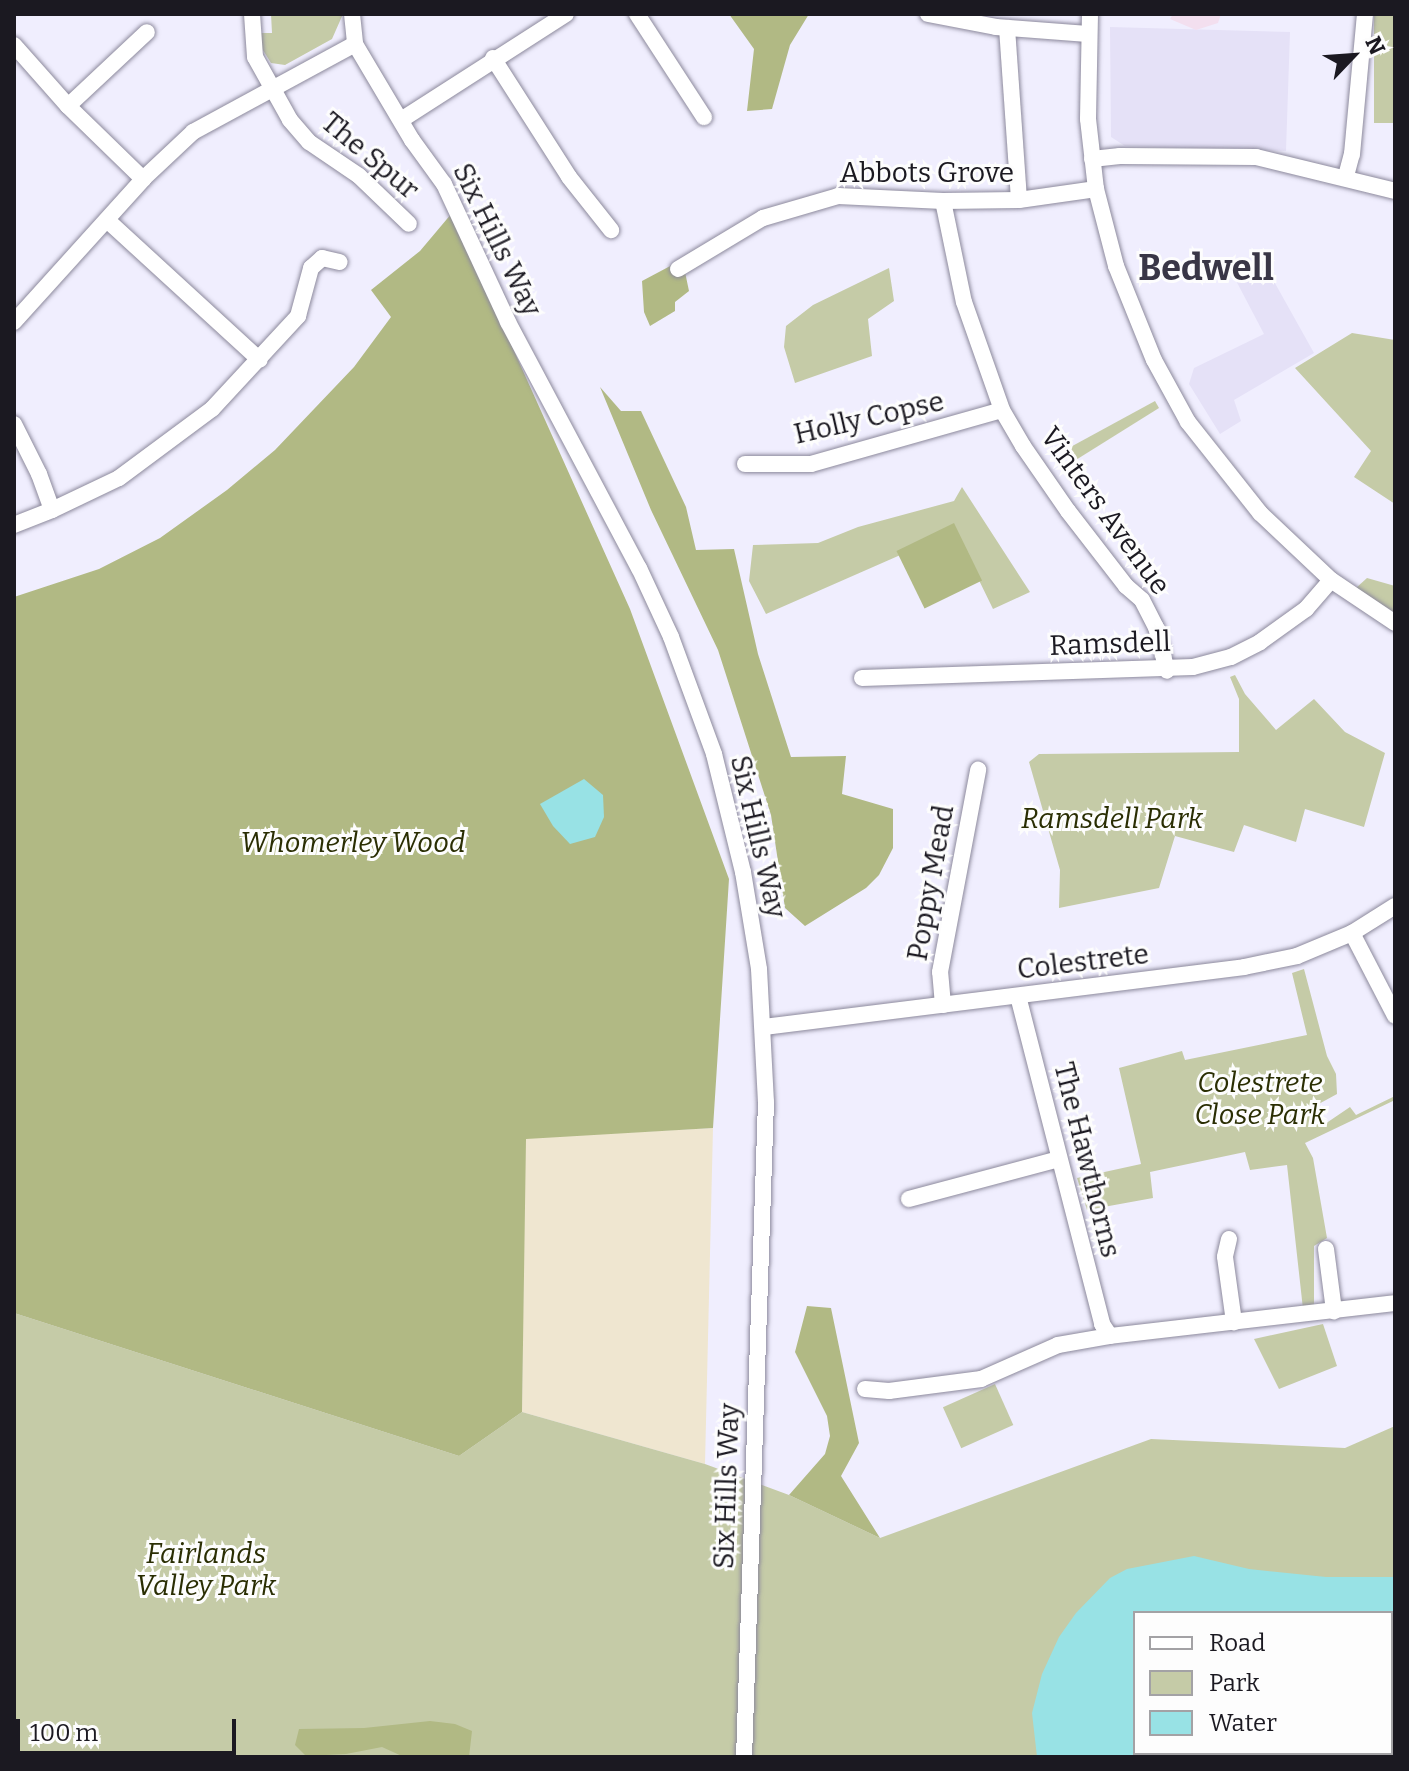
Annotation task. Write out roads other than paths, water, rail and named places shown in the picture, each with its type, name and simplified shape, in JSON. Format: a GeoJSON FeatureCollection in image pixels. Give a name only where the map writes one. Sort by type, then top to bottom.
{"type":"FeatureCollection","features":[{"type":"Feature","properties":{"kind":"street","name":"The Spur"},"geometry":{"type":"LineString","coordinates":[[252,14],[255,57],[290,120],[309,142],[359,176],[409,224]]}},
{"type":"Feature","properties":{"kind":"street","name":"Six Hills Way"},"geometry":{"type":"LineString","coordinates":[[352,14],[355,44],[444,184],[508,322],[639,568],[671,637],[714,754],[730,816],[753,925],[764,1027],[766,1179],[744,1757]]}},
{"type":"Feature","properties":{"kind":"street"},"geometry":{"type":"LineString","coordinates":[[401,120],[493,58],[566,14]]}},
{"type":"Feature","properties":{"kind":"street"},"geometry":{"type":"LineString","coordinates":[[637,14],[704,117]]}},
{"type":"Feature","properties":{"kind":"street"},"geometry":{"type":"LineString","coordinates":[[928,14],[1007,28],[1088,34]]}},
{"type":"Feature","properties":{"kind":"street"},"geometry":{"type":"LineString","coordinates":[[1090,14],[1087,92],[1096,189],[1125,295],[1154,360],[1182,412],[1236,486],[1331,580],[1395,623]]}},
{"type":"Feature","properties":{"kind":"street"},"geometry":{"type":"LineString","coordinates":[[1346,176],[1352,154],[1365,14]]}},
{"type":"Feature","properties":{"kind":"street"},"geometry":{"type":"LineString","coordinates":[[1007,28],[1019,200]]}},
{"type":"Feature","properties":{"kind":"street"},"geometry":{"type":"LineString","coordinates":[[68,106],[147,32]]}},
{"type":"Feature","properties":{"kind":"street"},"geometry":{"type":"LineString","coordinates":[[14,322],[143,179],[193,132],[355,44]]}},
{"type":"Feature","properties":{"kind":"street"},"geometry":{"type":"LineString","coordinates":[[14,45],[68,106],[143,179]]}},
{"type":"Feature","properties":{"kind":"street"},"geometry":{"type":"LineString","coordinates":[[493,58],[569,177],[611,230]]}},
{"type":"Feature","properties":{"kind":"street"},"geometry":{"type":"LineString","coordinates":[[1092,159],[1256,157],[1346,176],[1395,191]]}},
{"type":"Feature","properties":{"kind":"street","name":"Abbots Grove"},"geometry":{"type":"LineString","coordinates":[[678,269],[763,218],[838,196],[943,201],[1019,200],[1096,189]]}},
{"type":"Feature","properties":{"kind":"street","name":"Vinters Avenue"},"geometry":{"type":"LineString","coordinates":[[943,201],[964,302],[1002,410],[1068,511],[1126,586],[1142,600],[1156,627],[1167,671]]}},
{"type":"Feature","properties":{"kind":"street"},"geometry":{"type":"LineString","coordinates":[[107,220],[260,360]]}},
{"type":"Feature","properties":{"kind":"street"},"geometry":{"type":"LineString","coordinates":[[14,525],[119,478],[212,409],[298,316],[311,268],[322,258],[340,262]]}},
{"type":"Feature","properties":{"kind":"street"},"geometry":{"type":"LineString","coordinates":[[14,296],[27,309]]}},
{"type":"Feature","properties":{"kind":"street","name":"Holly Copse"},"geometry":{"type":"LineString","coordinates":[[745,464],[811,464],[1002,410]]}},
{"type":"Feature","properties":{"kind":"street"},"geometry":{"type":"LineString","coordinates":[[14,424],[39,474],[52,510]]}},
{"type":"Feature","properties":{"kind":"street","name":"Ramsdell"},"geometry":{"type":"LineString","coordinates":[[862,678],[1167,671],[1226,658],[1260,642],[1306,609],[1331,580]]}},
{"type":"Feature","properties":{"kind":"street","name":"Poppy Mead"},"geometry":{"type":"LineString","coordinates":[[943,1005],[940,972],[978,770]]}},
{"type":"Feature","properties":{"kind":"street","name":"Colestrete"},"geometry":{"type":"LineString","coordinates":[[764,1027],[1256,965],[1297,956],[1352,933],[1395,906]]}},
{"type":"Feature","properties":{"kind":"street"},"geometry":{"type":"LineString","coordinates":[[1352,933],[1395,1016]]}},
{"type":"Feature","properties":{"kind":"street","name":"The Hawthorns"},"geometry":{"type":"LineString","coordinates":[[1018,996],[1102,1324],[1110,1336]]}},
{"type":"Feature","properties":{"kind":"street"},"geometry":{"type":"LineString","coordinates":[[909,1199],[1059,1159]]}},
{"type":"Feature","properties":{"kind":"street"},"geometry":{"type":"LineString","coordinates":[[1229,1239],[1225,1257],[1234,1322]]}},
{"type":"Feature","properties":{"kind":"street"},"geometry":{"type":"LineString","coordinates":[[1326,1249],[1334,1311]]}},
{"type":"Feature","properties":{"kind":"street"},"geometry":{"type":"LineString","coordinates":[[865,1389],[889,1391],[981,1379],[1058,1345],[1110,1336],[1395,1303]]}},
{"type":"Feature","properties":{"kind":"water"},"geometry":{"type":"Polygon","coordinates":[[[584,779],[603,795],[604,817],[595,837],[570,844],[553,826],[540,804],[584,779]]]}},
{"type":"Feature","properties":{"kind":"water"},"geometry":{"type":"Polygon","coordinates":[[[1194,1556],[1249,1569],[1326,1577],[1395,1577],[1395,1757],[1037,1757],[1032,1713],[1042,1674],[1059,1637],[1076,1613],[1110,1578],[1127,1569],[1194,1556]]]}},
{"type":"Feature","properties":{"kind":"district","name":"Bedwell"},"geometry":{"type":"Point","coordinates":[1206,269]}},
{"type":"Feature","properties":{"kind":"park label","name":"Ramsdell Park"},"geometry":{"type":"Point","coordinates":[1112,819]}},
{"type":"Feature","properties":{"kind":"park label","name":"Whomerley Wood"},"geometry":{"type":"Point","coordinates":[353,843]}},
{"type":"Feature","properties":{"kind":"park label","name":"Colestrete Close Park"},"geometry":{"type":"Point","coordinates":[1260,1099]}},
{"type":"Feature","properties":{"kind":"park label","name":"Fairlands Valley Park"},"geometry":{"type":"Point","coordinates":[206,1570]}}]}
